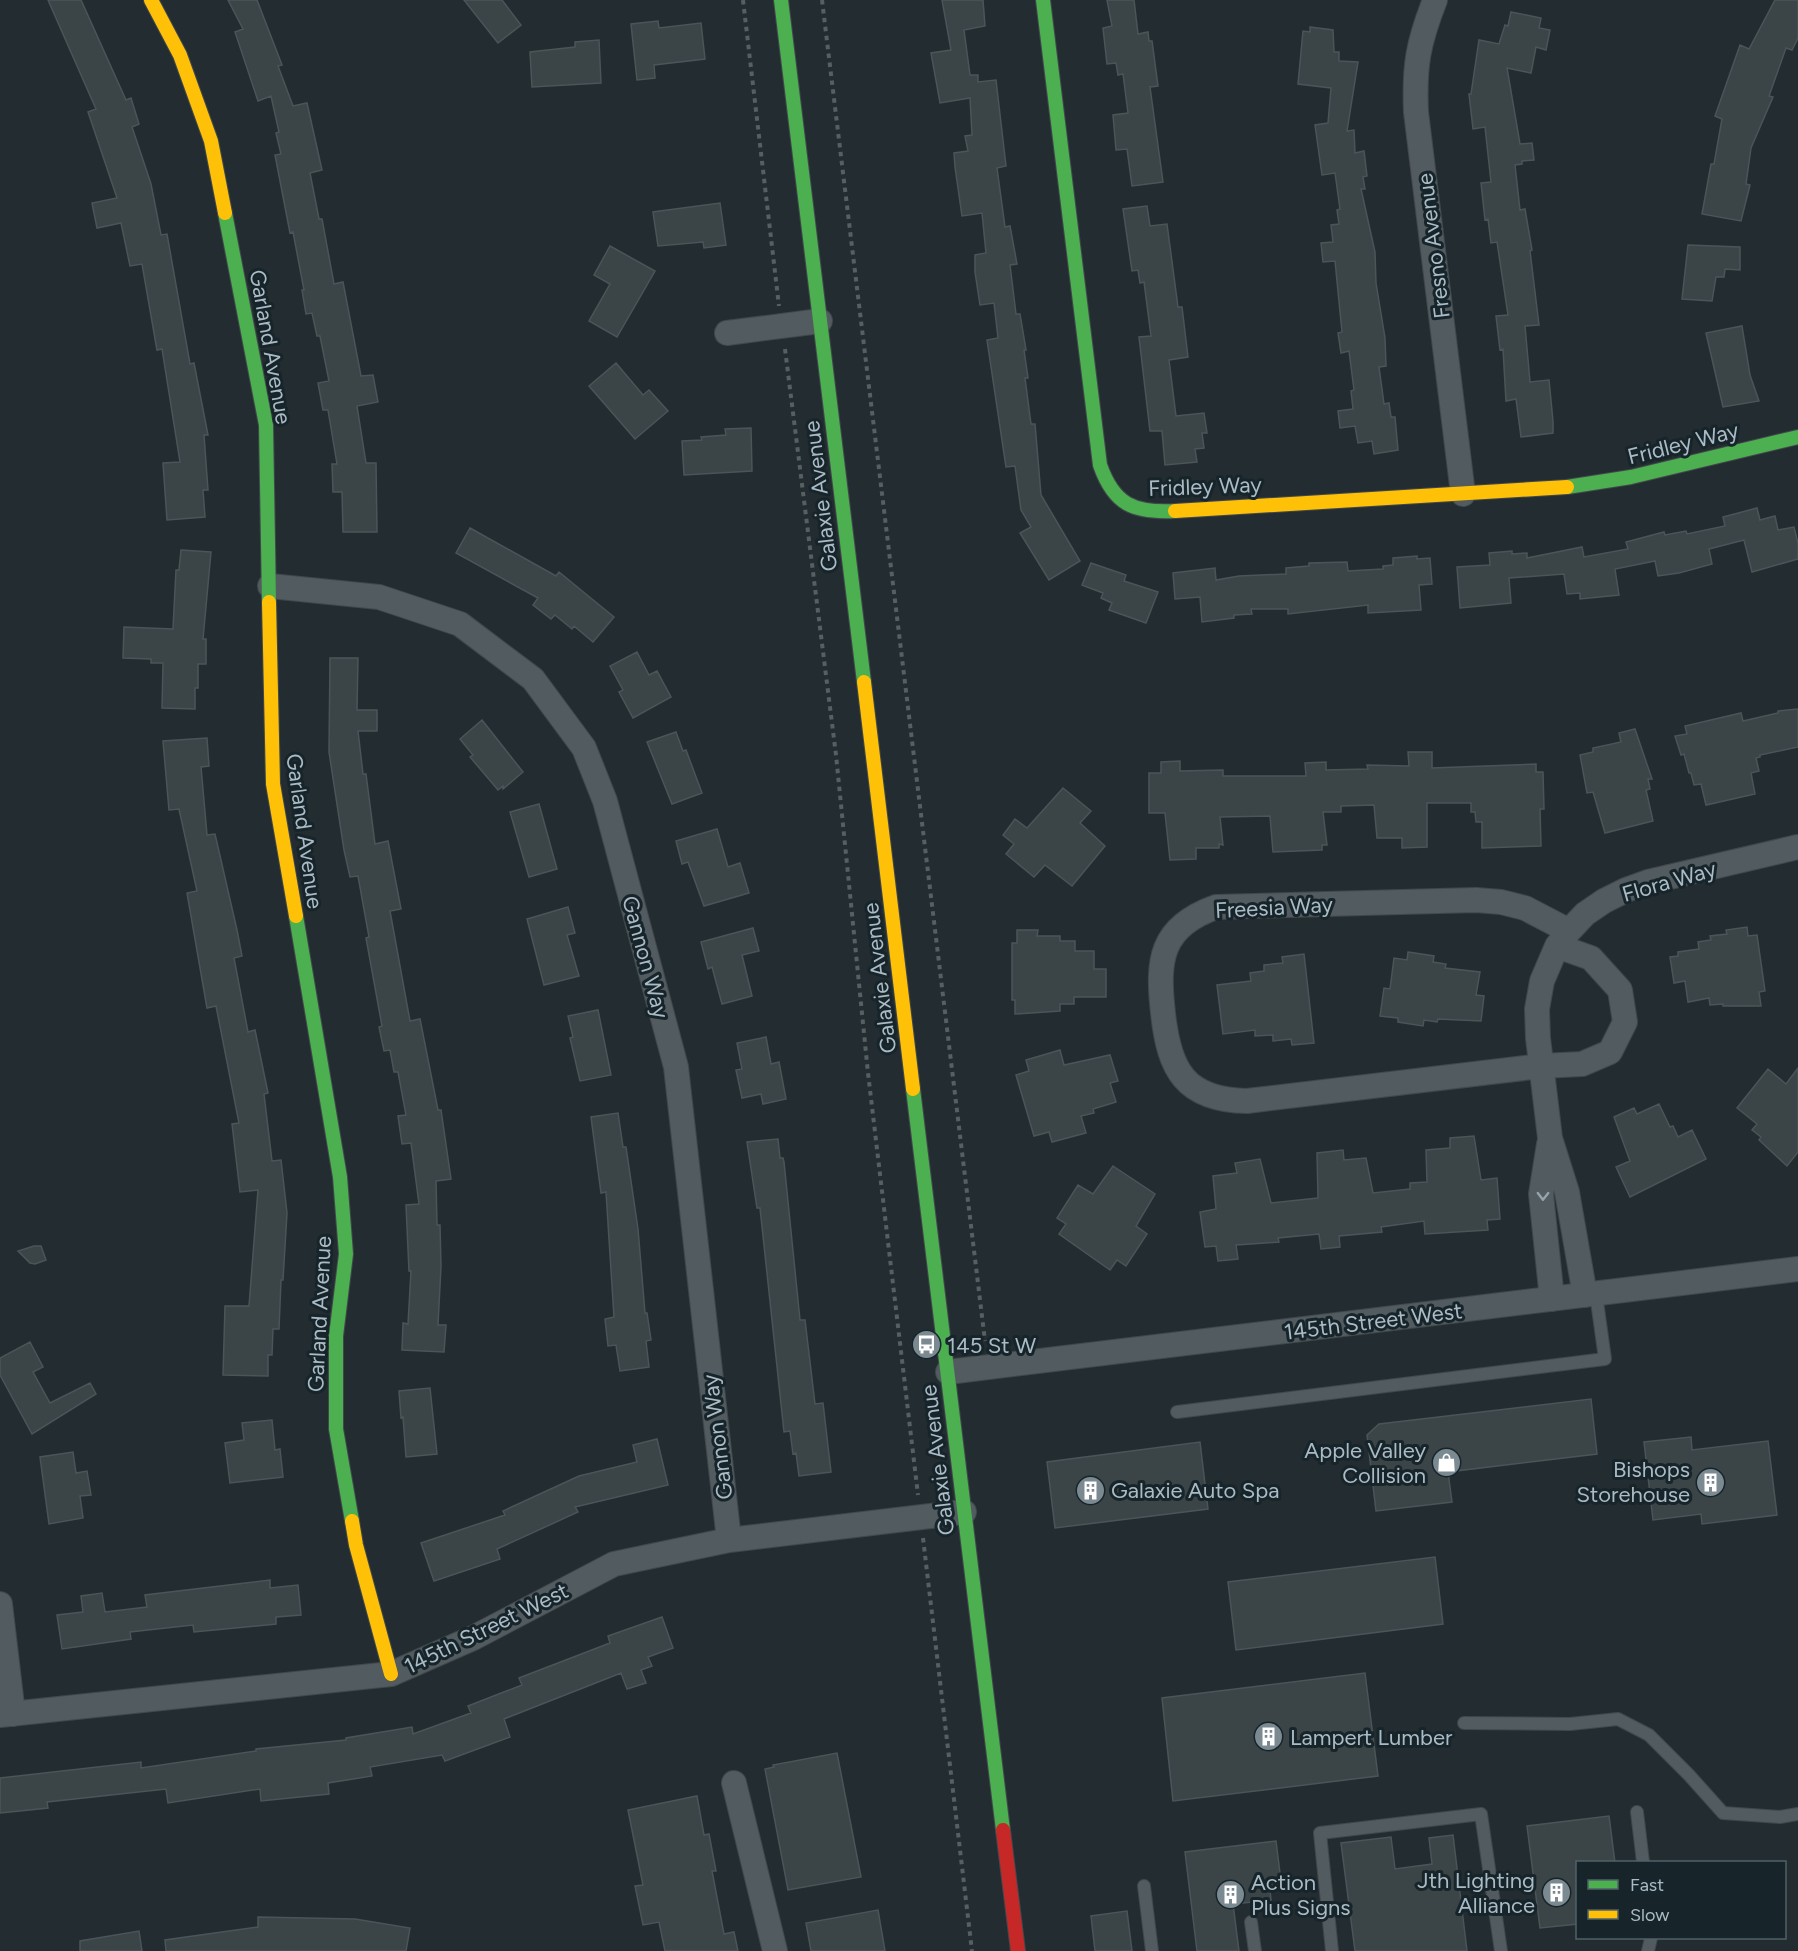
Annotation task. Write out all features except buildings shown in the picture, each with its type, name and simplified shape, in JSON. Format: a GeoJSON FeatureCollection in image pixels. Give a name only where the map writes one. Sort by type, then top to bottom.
{"type":"FeatureCollection","features":[{"type":"Feature","properties":{"kind":"street","name":"Garland Avenue"},"geometry":{"type":"LineString","coordinates":[[151,0],[180,55],[211,141],[266,425],[273,784],[341,1188],[346,1254],[336,1336],[336,1429],[356,1545],[391,1674]]}},
{"type":"Feature","properties":{"kind":"street","name":"Galaxie Avenue"},"geometry":{"type":"LineString","coordinates":[[781,0],[1018,1951]]}},
{"type":"Feature","properties":{"kind":"street","name":"Fridley Way"},"geometry":{"type":"LineString","coordinates":[[1043,0],[1100,465],[1106,485],[1118,501],[1136,509],[1154,512],[1555,489],[1631,477],[1798,436]]}},
{"type":"Feature","properties":{"kind":"street","name":"Fresno Avenue"},"geometry":{"type":"LineString","coordinates":[[1435,0],[1424,25],[1418,55],[1415,83],[1416,112],[1463,494]]}},
{"type":"Feature","properties":{"kind":"street"},"geometry":{"type":"LineString","coordinates":[[727,333],[820,321]]}},
{"type":"Feature","properties":{"kind":"street","name":"Gannon Way"},"geometry":{"type":"LineString","coordinates":[[270,586],[379,597],[460,624],[533,679],[584,748],[605,801],[676,1067],[729,1540]]}},
{"type":"Feature","properties":{"kind":"street","name":"Flora Way"},"geometry":{"type":"LineString","coordinates":[[1591,1295],[1567,1192],[1550,1138],[1537,1010],[1542,981],[1563,939],[1585,914],[1626,890],[1648,882],[1798,848]]}},
{"type":"Feature","properties":{"kind":"street","name":"Freesia Way"},"geometry":{"type":"LineString","coordinates":[[1541,1066],[1247,1101],[1218,1100],[1205,1094],[1182,1076],[1169,1050],[1160,984],[1163,955],[1178,929],[1189,919],[1216,907],[1231,905],[1476,900],[1501,902],[1525,908],[1563,939]]}},
{"type":"Feature","properties":{"kind":"street"},"geometry":{"type":"LineString","coordinates":[[1541,1066],[1582,1064],[1610,1053],[1625,1022],[1620,990],[1591,958],[1563,939]]}},
{"type":"Feature","properties":{"kind":"street","name":"Flora Way"},"geometry":{"type":"LineString","coordinates":[[1550,1138],[1541,1194],[1552,1299]]}},
{"type":"Feature","properties":{"kind":"street","name":"145th Street West"},"geometry":{"type":"LineString","coordinates":[[948,1372],[1798,1269]]}},
{"type":"Feature","properties":{"kind":"street","name":"145th Street West"},"geometry":{"type":"LineString","coordinates":[[7,1714],[391,1674],[473,1638],[614,1564],[729,1540],[964,1512]]}},
{"type":"Feature","properties":{"kind":"street"},"geometry":{"type":"LineString","coordinates":[[0,1604],[7,1714]]}},
{"type":"Feature","properties":{"kind":"street"},"geometry":{"type":"LineString","coordinates":[[734,1783],[775,1951]]}},
{"type":"Feature","properties":{"kind":"lane"},"geometry":{"type":"LineString","coordinates":[[1177,1412],[1605,1359],[1591,1295]]}},
{"type":"Feature","properties":{"kind":"lane"},"geometry":{"type":"LineString","coordinates":[[1464,1723],[1570,1724],[1618,1719],[1649,1735],[1723,1813],[1780,1817],[1798,1814]]}},
{"type":"Feature","properties":{"kind":"lane"},"geometry":{"type":"LineString","coordinates":[[1637,1812],[1643,1861]]}},
{"type":"Feature","properties":{"kind":"lane"},"geometry":{"type":"LineString","coordinates":[[1332,1951],[1320,1833],[1481,1814],[1501,1951]]}},
{"type":"Feature","properties":{"kind":"lane"},"geometry":{"type":"LineString","coordinates":[[1144,1886],[1152,1951]]}},
{"type":"Feature","properties":{"kind":"lane"},"geometry":{"type":"LineString","coordinates":[[1251,1922],[1255,1951]]}},
{"type":"Feature","properties":{"kind":"path"},"geometry":{"type":"LineString","coordinates":[[743,0],[836,755],[868,1073],[972,1951]]}},
{"type":"Feature","properties":{"kind":"path"},"geometry":{"type":"LineString","coordinates":[[822,0],[985,1341]]}},
{"type":"Feature","properties":{"kind":"traffic: fast"},"geometry":{"type":"LineString","coordinates":[[781,0],[864,682]]}},
{"type":"Feature","properties":{"kind":"traffic: fast"},"geometry":{"type":"LineString","coordinates":[[1043,0],[1100,465],[1112,489],[1127,504],[1148,510],[1175,511]]}},
{"type":"Feature","properties":{"kind":"traffic: fast"},"geometry":{"type":"LineString","coordinates":[[225,213],[266,425],[269,602]]}},
{"type":"Feature","properties":{"kind":"traffic: fast"},"geometry":{"type":"LineString","coordinates":[[1567,487],[1631,477],[1798,437]]}},
{"type":"Feature","properties":{"kind":"traffic: fast"},"geometry":{"type":"LineString","coordinates":[[296,916],[340,1177],[346,1254],[336,1336],[336,1429],[352,1521]]}},
{"type":"Feature","properties":{"kind":"traffic: fast"},"geometry":{"type":"LineString","coordinates":[[913,1089],[1003,1830]]}},
{"type":"Feature","properties":{"kind":"traffic: slow"},"geometry":{"type":"LineString","coordinates":[[151,0],[180,55],[211,141],[225,213]]}},
{"type":"Feature","properties":{"kind":"traffic: slow"},"geometry":{"type":"LineString","coordinates":[[1175,511],[1567,487]]}},
{"type":"Feature","properties":{"kind":"traffic: slow"},"geometry":{"type":"LineString","coordinates":[[269,602],[273,784],[296,916]]}},
{"type":"Feature","properties":{"kind":"traffic: slow"},"geometry":{"type":"LineString","coordinates":[[864,682],[913,1089]]}},
{"type":"Feature","properties":{"kind":"traffic: slow"},"geometry":{"type":"LineString","coordinates":[[352,1521],[356,1545],[391,1674]]}},
{"type":"Feature","properties":{"kind":"traffic: jam"},"geometry":{"type":"LineString","coordinates":[[1003,1830],[1018,1951]]}},
{"type":"Feature","properties":{"kind":"place","name":"145 St W"},"geometry":{"type":"Point","coordinates":[926,1345]}},
{"type":"Feature","properties":{"kind":"place","name":"Apple Valley Collision"},"geometry":{"type":"Point","coordinates":[1447,1463]}},
{"type":"Feature","properties":{"kind":"place","name":"Bishops Storehouse"},"geometry":{"type":"Point","coordinates":[1711,1482]}},
{"type":"Feature","properties":{"kind":"place","name":"Galaxie Auto Spa"},"geometry":{"type":"Point","coordinates":[1090,1490]}},
{"type":"Feature","properties":{"kind":"place","name":"Lampert Lumber"},"geometry":{"type":"Point","coordinates":[1269,1737]}},
{"type":"Feature","properties":{"kind":"place","name":"Jth Lighting Alliance"},"geometry":{"type":"Point","coordinates":[1556,1893]}},
{"type":"Feature","properties":{"kind":"place","name":"Action Plus Signs"},"geometry":{"type":"Point","coordinates":[1230,1895]}}]}
